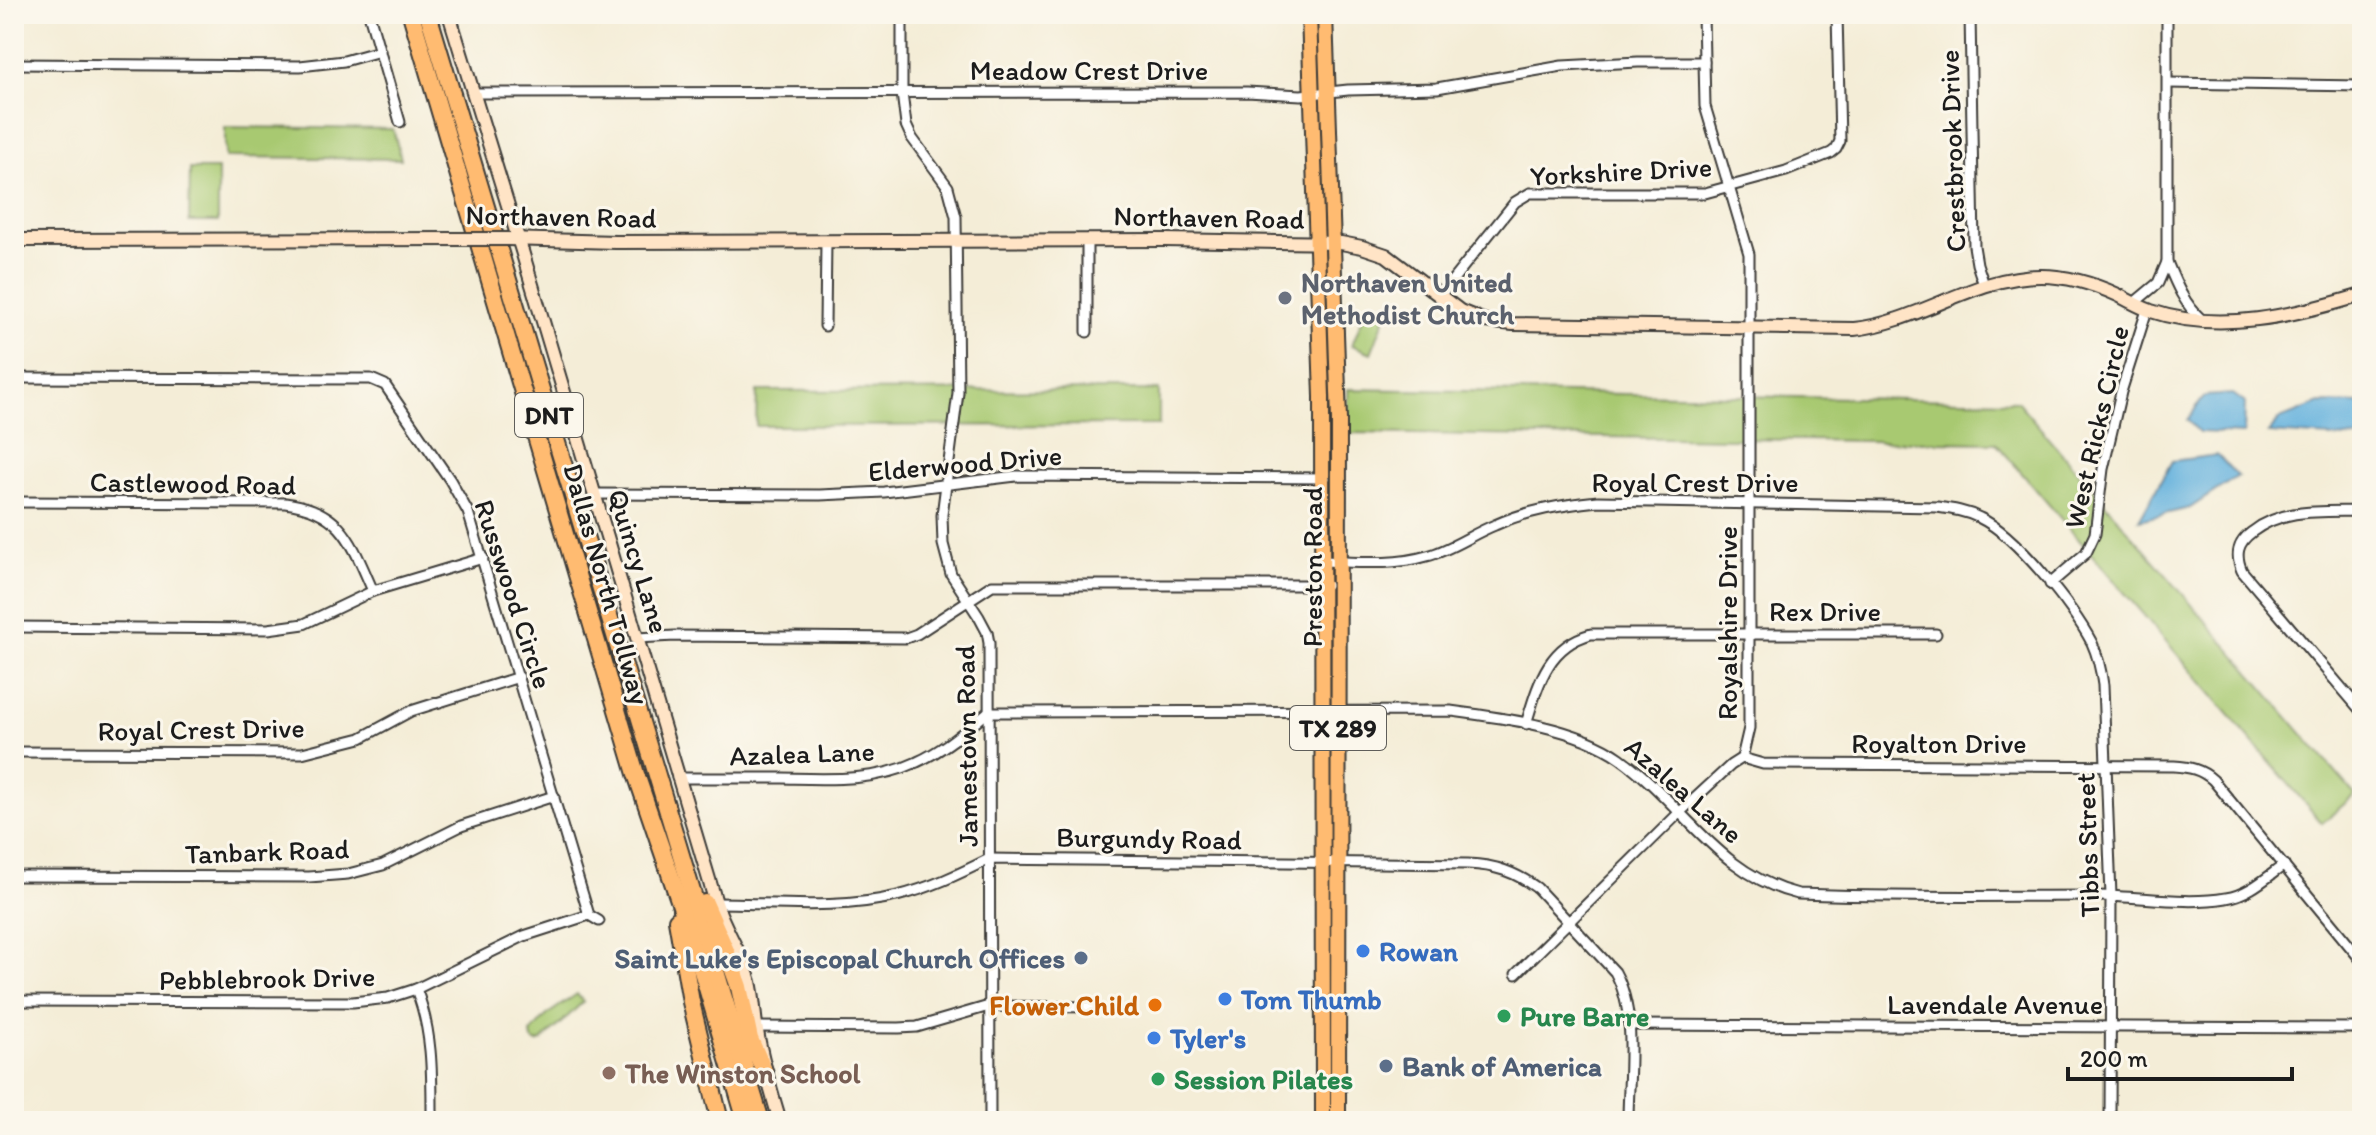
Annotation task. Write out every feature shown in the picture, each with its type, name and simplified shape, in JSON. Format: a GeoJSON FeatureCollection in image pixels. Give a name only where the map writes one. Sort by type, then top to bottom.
{"type":"FeatureCollection","features":[{"type":"Feature","properties":{"kind":"highway","name":"Dallas North Tollway"},"geometry":{"type":"LineString","coordinates":[[411,14],[631,758],[678,873],[695,947],[746,1121]]}},
{"type":"Feature","properties":{"kind":"highway","name":"Dallas North Tollway"},"geometry":{"type":"LineString","coordinates":[[428,14],[678,873],[761,1121]]}},
{"type":"Feature","properties":{"kind":"highway"},"geometry":{"type":"LineString","coordinates":[[678,873],[704,903],[727,953],[739,987],[750,1039],[765,1073]]}},
{"type":"Feature","properties":{"kind":"highway"},"geometry":{"type":"LineString","coordinates":[[678,873],[691,1002],[719,1121]]}},
{"type":"Feature","properties":{"kind":"main road","name":"Preston Road"},"geometry":{"type":"LineString","coordinates":[[1309,14],[1322,478],[1330,561],[1337,585],[1321,862],[1329,940],[1323,1121]]}},
{"type":"Feature","properties":{"kind":"main road","name":"Preston Road"},"geometry":{"type":"LineString","coordinates":[[1325,14],[1339,478],[1330,561],[1322,585],[1337,862],[1329,940]]}},
{"type":"Feature","properties":{"kind":"main road"},"geometry":{"type":"LineString","coordinates":[[1322,397],[1338,397]]}},
{"type":"Feature","properties":{"kind":"main road","name":"Preston Road"},"geometry":{"type":"LineString","coordinates":[[1329,1004],[1338,1121]]}},
{"type":"Feature","properties":{"kind":"street"},"geometry":{"type":"LineString","coordinates":[[369,14],[400,122]]}},
{"type":"Feature","properties":{"kind":"street","name":"Quincy Lane"},"geometry":{"type":"LineString","coordinates":[[449,14],[513,239],[594,494],[721,920],[733,940],[751,986],[765,1073],[780,1121]]}},
{"type":"Feature","properties":{"kind":"street","name":"Jamestown Road"},"geometry":{"type":"LineString","coordinates":[[902,14],[902,93],[906,125],[912,138],[941,175],[953,201],[957,240],[958,393],[942,515],[943,544],[951,574],[987,632],[989,643],[990,1121]]}},
{"type":"Feature","properties":{"kind":"street","name":"Royalshire Drive"},"geometry":{"type":"LineString","coordinates":[[1703,14],[1705,106],[1749,254],[1749,728],[1742,758]]}},
{"type":"Feature","properties":{"kind":"street","name":"Yorkshire Drive"},"geometry":{"type":"LineString","coordinates":[[1439,297],[1515,202],[1530,193],[1695,193],[1786,171],[1831,153],[1840,141],[1837,14]]}},
{"type":"Feature","properties":{"kind":"street","name":"Crestbrook Drive"},"geometry":{"type":"LineString","coordinates":[[1970,14],[1974,246],[1984,285]]}},
{"type":"Feature","properties":{"kind":"street"},"geometry":{"type":"LineString","coordinates":[[2167,14],[2167,262],[2183,298],[2202,320]]}},
{"type":"Feature","properties":{"kind":"street"},"geometry":{"type":"LineString","coordinates":[[14,64],[300,66],[344,61],[380,51]]}},
{"type":"Feature","properties":{"kind":"street","name":"Meadow Crest Drive"},"geometry":{"type":"LineString","coordinates":[[472,93],[1312,94],[1437,88],[1562,66],[1704,62]]}},
{"type":"Feature","properties":{"kind":"street"},"geometry":{"type":"LineString","coordinates":[[2168,83],[2362,86]]}},
{"type":"Feature","properties":{"kind":"street","name":"Northaven Road"},"geometry":{"type":"LineString","coordinates":[[14,240],[1087,240],[1333,243],[1362,247],[1386,255],[1439,297],[1475,318],[1494,322],[1854,329],[1887,323],[1984,285],[2016,277],[2055,277],[2097,287],[2163,315],[2202,320],[2225,321],[2292,314],[2362,295]]}},
{"type":"Feature","properties":{"kind":"street"},"geometry":{"type":"LineString","coordinates":[[1087,240],[1087,332]]}},
{"type":"Feature","properties":{"kind":"street"},"geometry":{"type":"LineString","coordinates":[[825,326],[826,241]]}},
{"type":"Feature","properties":{"kind":"street","name":"West Ricks Circle"},"geometry":{"type":"LineString","coordinates":[[2134,303],[2158,283],[2167,262]]}},
{"type":"Feature","properties":{"kind":"street","name":"West Ricks Circle"},"geometry":{"type":"LineString","coordinates":[[2050,584],[2086,553],[2095,534],[2100,489],[2121,392],[2147,310]]}},
{"type":"Feature","properties":{"kind":"street","name":"Russwood Circle"},"geometry":{"type":"LineString","coordinates":[[14,378],[371,379],[385,385],[450,480],[468,512],[589,915]]}},
{"type":"Feature","properties":{"kind":"street","name":"Elderwood Drive"},"geometry":{"type":"LineString","coordinates":[[594,494],[820,495],[884,492],[1016,476],[1339,478]]}},
{"type":"Feature","properties":{"kind":"street","name":"Royal Crest Drive"},"geometry":{"type":"LineString","coordinates":[[1330,561],[1399,561],[1429,556],[1505,520],[1552,506],[1598,501],[1937,507],[1969,513],[1993,525],[2006,534],[2050,584]]}},
{"type":"Feature","properties":{"kind":"street","name":"Castlewood Road"},"geometry":{"type":"LineString","coordinates":[[14,502],[301,505],[335,521],[343,530],[373,591]]}},
{"type":"Feature","properties":{"kind":"street"},"geometry":{"type":"LineString","coordinates":[[2362,511],[2288,514],[2262,524],[2239,546],[2237,561],[2242,571],[2362,712]]}},
{"type":"Feature","properties":{"kind":"street"},"geometry":{"type":"LineString","coordinates":[[14,627],[268,629],[304,624],[373,591],[483,558]]}},
{"type":"Feature","properties":{"kind":"street","name":"Tibbs Street"},"geometry":{"type":"LineString","coordinates":[[2050,584],[2075,614],[2098,659],[2104,695],[2111,896],[2110,1121]]}},
{"type":"Feature","properties":{"kind":"street"},"geometry":{"type":"LineString","coordinates":[[637,638],[896,640],[917,634],[992,585],[1337,585]]}},
{"type":"Feature","properties":{"kind":"street","name":"Rex Drive"},"geometry":{"type":"LineString","coordinates":[[1526,724],[1548,663],[1557,652],[1581,637],[1600,633],[1936,634]]}},
{"type":"Feature","properties":{"kind":"street","name":"Royal Crest Drive"},"geometry":{"type":"LineString","coordinates":[[14,752],[302,753],[361,738],[411,711],[519,677]]}},
{"type":"Feature","properties":{"kind":"street","name":"Azalea Lane"},"geometry":{"type":"LineString","coordinates":[[677,778],[847,779],[875,776],[918,762],[943,748],[988,712],[1451,711],[1495,717],[1572,735],[1618,757],[1737,866],[1783,890],[1798,894],[2111,896],[2195,900],[2228,898],[2250,890],[2284,865]]}},
{"type":"Feature","properties":{"kind":"street"},"geometry":{"type":"LineString","coordinates":[[1516,974],[1678,814],[1742,758]]}},
{"type":"Feature","properties":{"kind":"street","name":"Royalton Drive"},"geometry":{"type":"LineString","coordinates":[[1742,758],[1763,764],[2174,766],[2197,769],[2206,773],[2362,961]]}},
{"type":"Feature","properties":{"kind":"street","name":"Tanbark Road"},"geometry":{"type":"LineString","coordinates":[[14,876],[309,877],[348,874],[400,858],[461,826],[554,796]]}},
{"type":"Feature","properties":{"kind":"street","name":"Burgundy Road"},"geometry":{"type":"LineString","coordinates":[[716,903],[842,903],[893,897],[951,879],[989,859],[1468,864],[1497,867],[1522,877],[1537,888],[1615,972],[1625,994],[1629,1025],[1628,1121]]}},
{"type":"Feature","properties":{"kind":"street"},"geometry":{"type":"LineString","coordinates":[[589,915],[599,921]]}},
{"type":"Feature","properties":{"kind":"street","name":"Pebblebrook Drive"},"geometry":{"type":"LineString","coordinates":[[14,1001],[353,1002],[388,998],[416,989],[524,936],[589,915]]}},
{"type":"Feature","properties":{"kind":"street"},"geometry":{"type":"LineString","coordinates":[[416,989],[430,1037],[432,1121]]}},
{"type":"Feature","properties":{"kind":"street"},"geometry":{"type":"LineString","coordinates":[[756,1027],[917,1027],[989,1006],[1097,1007]]}},
{"type":"Feature","properties":{"kind":"street","name":"Lavendale Avenue"},"geometry":{"type":"LineString","coordinates":[[1629,1025],[2362,1028]]}},
{"type":"Feature","properties":{"kind":"green space"},"geometry":{"type":"Polygon","coordinates":[[[225,127],[393,129],[401,159],[225,157],[225,127]]]}},
{"type":"Feature","properties":{"kind":"green space"},"geometry":{"type":"Polygon","coordinates":[[[190,169],[218,169],[218,222],[189,222],[190,169]]]}},
{"type":"Feature","properties":{"kind":"green space"},"geometry":{"type":"Polygon","coordinates":[[[1367,307],[1386,315],[1371,353],[1352,345],[1367,307]]]}},
{"type":"Feature","properties":{"kind":"green space"},"geometry":{"type":"Polygon","coordinates":[[[1348,389],[2017,401],[2355,795],[2322,823],[1996,443],[1348,433],[1348,389]]]}},
{"type":"Feature","properties":{"kind":"green space"},"geometry":{"type":"Polygon","coordinates":[[[1159,390],[1159,425],[756,426],[757,391],[1159,390]]]}},
{"type":"Feature","properties":{"kind":"green space"},"geometry":{"type":"Polygon","coordinates":[[[577,994],[583,1002],[542,1041],[537,1043],[532,1040],[531,1033],[548,1014],[577,994]]]}},
{"type":"Feature","properties":{"kind":"water"},"geometry":{"type":"Polygon","coordinates":[[[2233,394],[2245,403],[2244,434],[2199,432],[2187,420],[2205,396],[2233,394]]]}},
{"type":"Feature","properties":{"kind":"water"},"geometry":{"type":"Polygon","coordinates":[[[2320,403],[2362,404],[2362,439],[2268,433],[2280,419],[2320,403]]]}},
{"type":"Feature","properties":{"kind":"water"},"geometry":{"type":"Polygon","coordinates":[[[2217,455],[2238,476],[2190,508],[2139,520],[2172,461],[2217,455]]]}},
{"type":"Feature","properties":{"kind":"place","name":"Northaven United Methodist Church"},"geometry":{"type":"Point","coordinates":[1285,298]}},
{"type":"Feature","properties":{"kind":"place","name":"Rowan"},"geometry":{"type":"Point","coordinates":[1363,951]}},
{"type":"Feature","properties":{"kind":"place","name":"Saint Luke's Episcopal Church Offices"},"geometry":{"type":"Point","coordinates":[1081,958]}},
{"type":"Feature","properties":{"kind":"place","name":"Tom Thumb"},"geometry":{"type":"Point","coordinates":[1225,999]}},
{"type":"Feature","properties":{"kind":"place","name":"Flower Child"},"geometry":{"type":"Point","coordinates":[1155,1005]}},
{"type":"Feature","properties":{"kind":"place","name":"Pure Barre"},"geometry":{"type":"Point","coordinates":[1504,1016]}},
{"type":"Feature","properties":{"kind":"place","name":"Tyler's"},"geometry":{"type":"Point","coordinates":[1154,1038]}},
{"type":"Feature","properties":{"kind":"place","name":"Bank of America"},"geometry":{"type":"Point","coordinates":[1386,1066]}},
{"type":"Feature","properties":{"kind":"place","name":"The Winston School"},"geometry":{"type":"Point","coordinates":[609,1073]}},
{"type":"Feature","properties":{"kind":"place","name":"Session Pilates"},"geometry":{"type":"Point","coordinates":[1158,1079]}}]}
